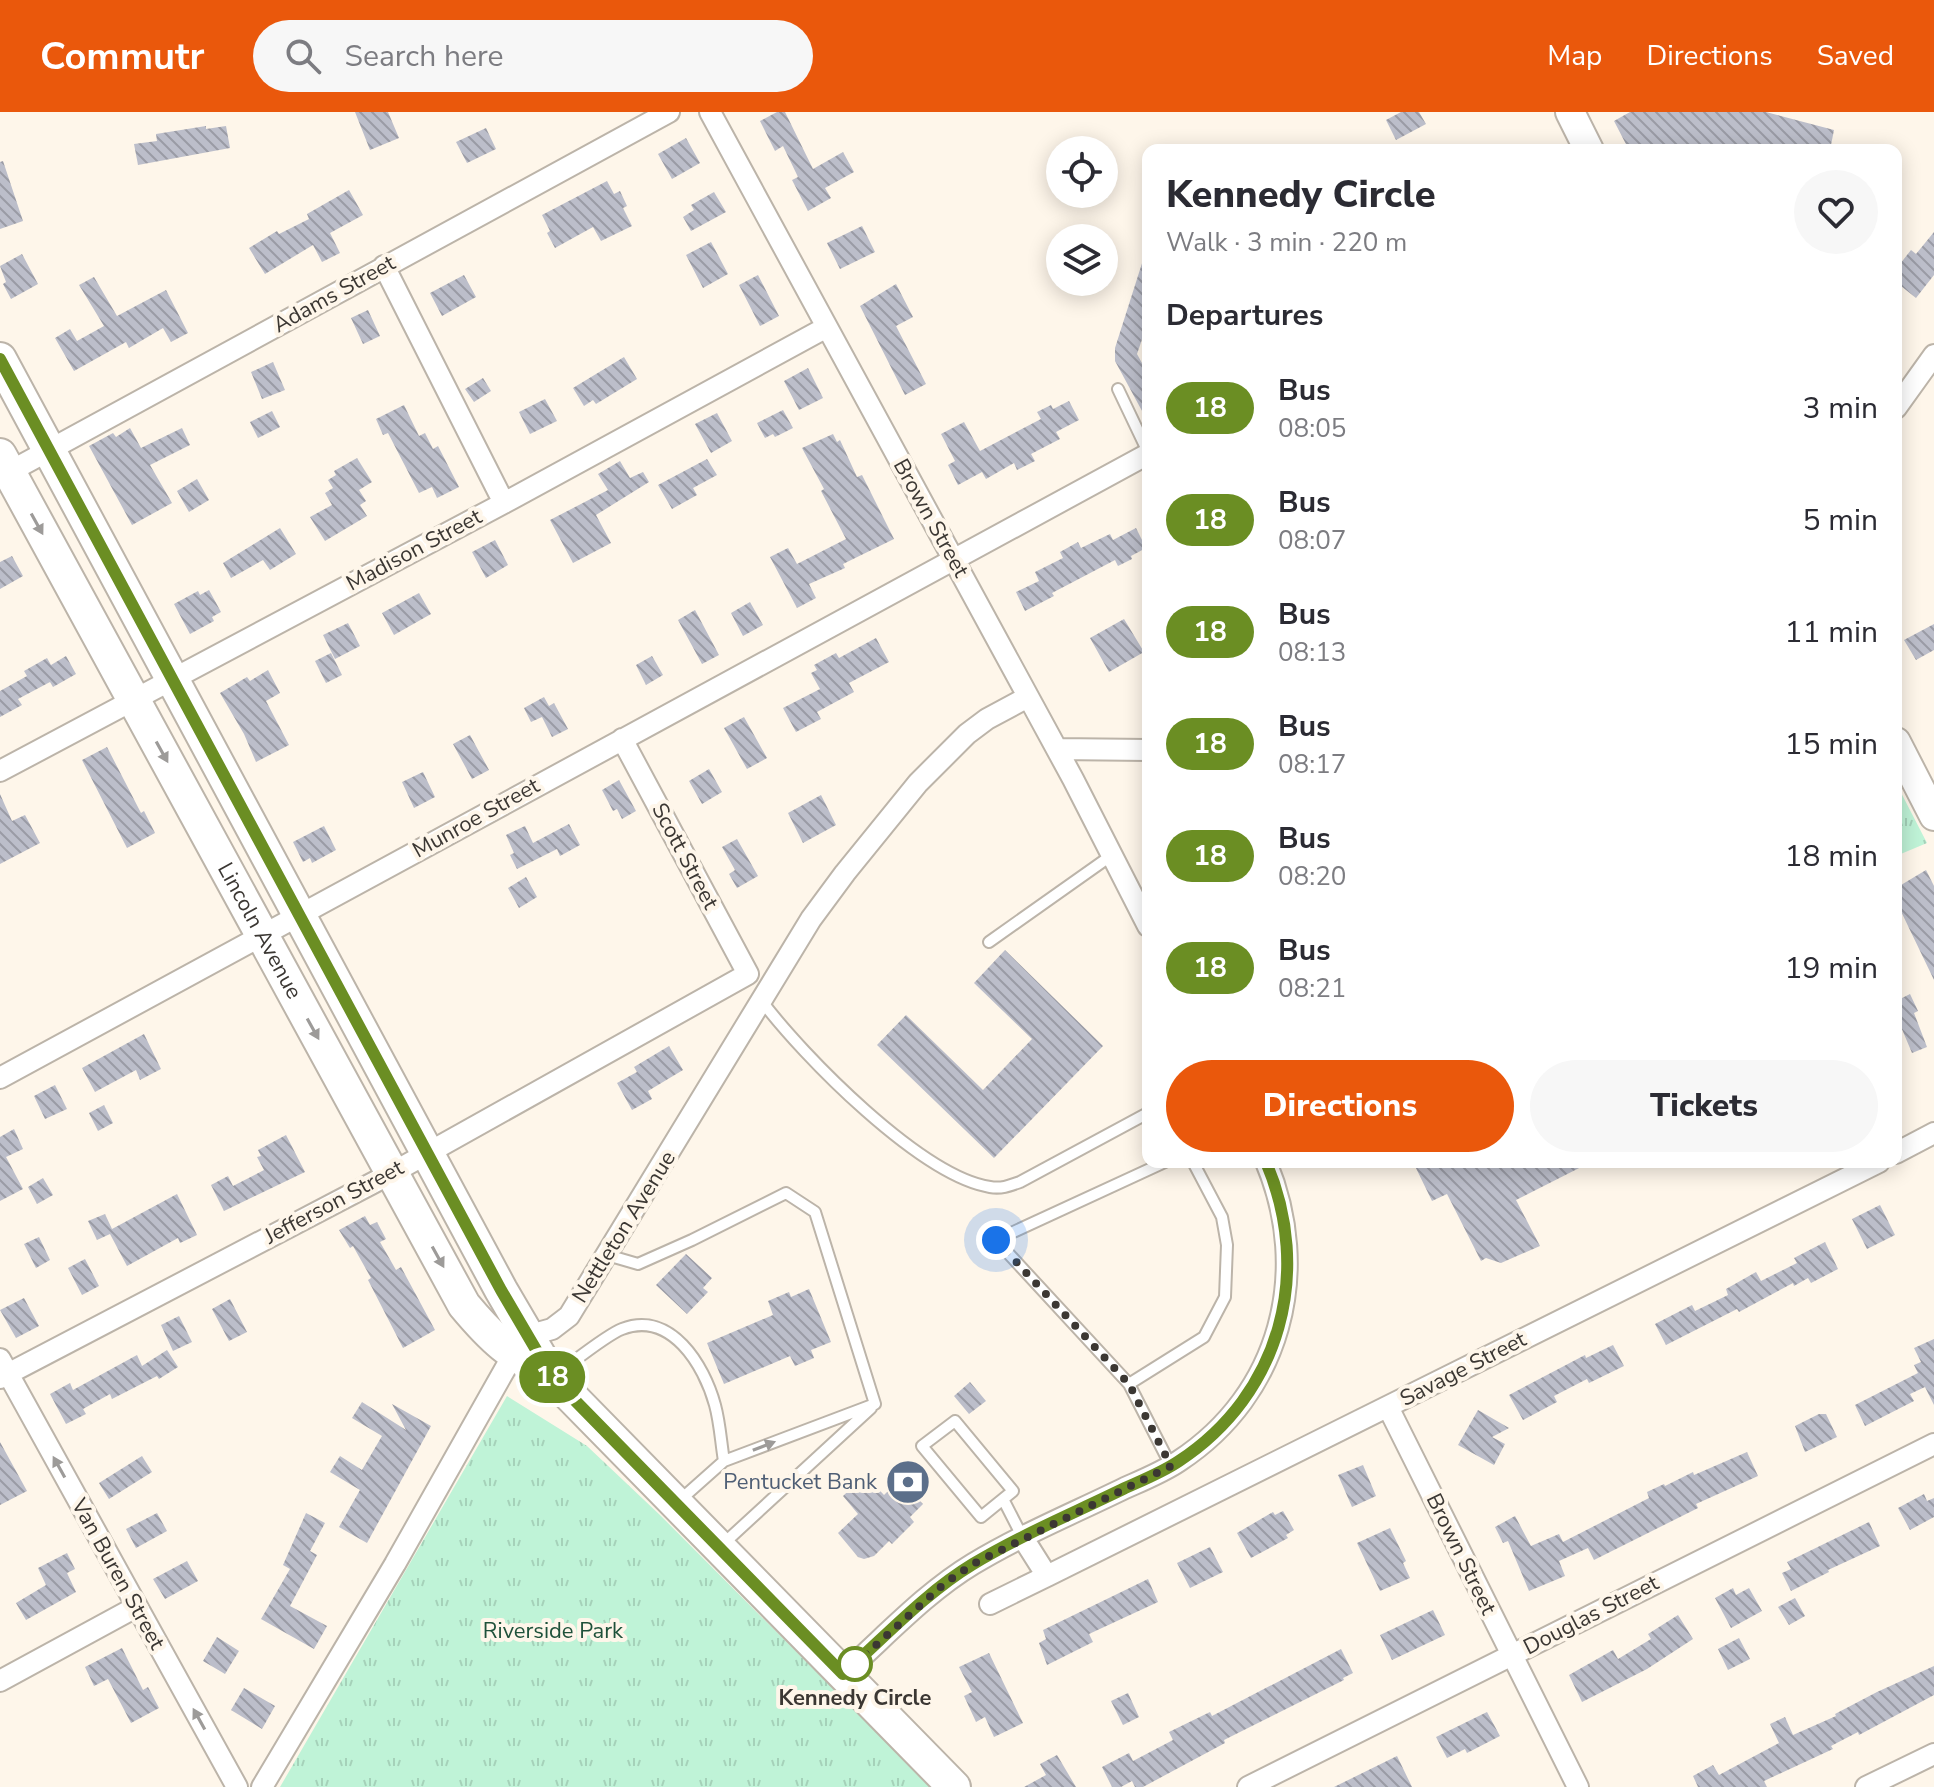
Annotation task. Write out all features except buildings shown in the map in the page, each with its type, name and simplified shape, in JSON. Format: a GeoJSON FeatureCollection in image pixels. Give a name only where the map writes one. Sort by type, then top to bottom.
{"type":"FeatureCollection","features":[{"type":"Feature","properties":{"kind":"main road"},"geometry":{"type":"LineString","coordinates":[[1570,112],[1586,144]]}},
{"type":"Feature","properties":{"kind":"main road","name":"Lincoln Avenue"},"geometry":{"type":"LineString","coordinates":[[0,359],[427,1153],[520,1346],[954,1787]]}},
{"type":"Feature","properties":{"kind":"main road","name":"Lincoln Avenue"},"geometry":{"type":"LineString","coordinates":[[3,468],[133,699],[464,1305],[492,1339],[520,1346]]}},
{"type":"Feature","properties":{"kind":"main road"},"geometry":{"type":"LineString","coordinates":[[1902,754],[1934,816]]}},
{"type":"Feature","properties":{"kind":"street","name":"Adams Street"},"geometry":{"type":"LineString","coordinates":[[3,468],[49,451],[669,112]]}},
{"type":"Feature","properties":{"kind":"street","name":"Brown Street"},"geometry":{"type":"LineString","coordinates":[[710,112],[1057,749],[1142,914]]}},
{"type":"Feature","properties":{"kind":"street"},"geometry":{"type":"LineString","coordinates":[[384,266],[504,503]]}},
{"type":"Feature","properties":{"kind":"street","name":"Madison Street"},"geometry":{"type":"LineString","coordinates":[[0,771],[827,327]]}},
{"type":"Feature","properties":{"kind":"street"},"geometry":{"type":"LineString","coordinates":[[1902,400],[1934,355]]}},
{"type":"Feature","properties":{"kind":"street"},"geometry":{"type":"LineString","coordinates":[[953,558],[1142,456]]}},
{"type":"Feature","properties":{"kind":"street","name":"Munroe Street"},"geometry":{"type":"LineString","coordinates":[[0,1078],[953,558]]}},
{"type":"Feature","properties":{"kind":"street","name":"Nettleton Avenue"},"geometry":{"type":"LineString","coordinates":[[520,1346],[569,1316],[761,1000],[827,898],[918,783],[967,734],[987,719],[1028,697]]}},
{"type":"Feature","properties":{"kind":"street","name":"Scott Street"},"geometry":{"type":"LineString","coordinates":[[622,739],[748,974]]}},
{"type":"Feature","properties":{"kind":"street"},"geometry":{"type":"LineString","coordinates":[[1057,749],[1142,750]]}},
{"type":"Feature","properties":{"kind":"street","name":"Jefferson Street"},"geometry":{"type":"LineString","coordinates":[[3,1370],[392,1173],[748,974]]}},
{"type":"Feature","properties":{"kind":"street"},"geometry":{"type":"LineString","coordinates":[[1902,1150],[1934,1133]]}},
{"type":"Feature","properties":{"kind":"street"},"geometry":{"type":"LineString","coordinates":[[843,1674],[944,1584],[973,1564],[1171,1466],[1204,1442],[1246,1397],[1275,1343],[1282,1317],[1289,1259],[1281,1203],[1268,1168]]}},
{"type":"Feature","properties":{"kind":"street","name":"Savage Street"},"geometry":{"type":"LineString","coordinates":[[990,1604],[1867,1168]]}},
{"type":"Feature","properties":{"kind":"street"},"geometry":{"type":"LineString","coordinates":[[262,1787],[520,1346]]}},
{"type":"Feature","properties":{"kind":"street","name":"Van Buren Street"},"geometry":{"type":"LineString","coordinates":[[3,1370],[237,1787]]}},
{"type":"Feature","properties":{"kind":"street","name":"Brown Street"},"geometry":{"type":"LineString","coordinates":[[1388,1407],[1578,1787]]}},
{"type":"Feature","properties":{"kind":"street","name":"Douglas Street"},"geometry":{"type":"LineString","coordinates":[[1248,1787],[1934,1444]]}},
{"type":"Feature","properties":{"kind":"street"},"geometry":{"type":"LineString","coordinates":[[1023,1538],[1047,1576]]}},
{"type":"Feature","properties":{"kind":"street"},"geometry":{"type":"LineString","coordinates":[[0,1681],[136,1607]]}},
{"type":"Feature","properties":{"kind":"street"},"geometry":{"type":"LineString","coordinates":[[1866,1787],[1934,1754]]}},
{"type":"Feature","properties":{"kind":"lane"},"geometry":{"type":"LineString","coordinates":[[1118,389],[1142,440]]}},
{"type":"Feature","properties":{"kind":"lane"},"geometry":{"type":"LineString","coordinates":[[989,942],[1112,855]]}},
{"type":"Feature","properties":{"kind":"lane"},"geometry":{"type":"LineString","coordinates":[[761,1000],[806,1053],[870,1113],[925,1160],[970,1183],[1001,1188],[1020,1182],[1142,1116]]}},
{"type":"Feature","properties":{"kind":"lane"},"geometry":{"type":"LineString","coordinates":[[1152,1168],[996,1240],[1129,1384],[1171,1466]]}},
{"type":"Feature","properties":{"kind":"lane"},"geometry":{"type":"LineString","coordinates":[[1129,1384],[1204,1337],[1225,1297],[1227,1245],[1222,1217],[1196,1168]]}},
{"type":"Feature","properties":{"kind":"lane"},"geometry":{"type":"LineString","coordinates":[[607,1255],[638,1264],[786,1193],[815,1212],[875,1404]]}},
{"type":"Feature","properties":{"kind":"lane"},"geometry":{"type":"LineString","coordinates":[[552,1377],[621,1329],[660,1327],[677,1336],[694,1359],[715,1404],[724,1461]]}},
{"type":"Feature","properties":{"kind":"lane"},"geometry":{"type":"LineString","coordinates":[[677,1503],[724,1461],[875,1404]]}},
{"type":"Feature","properties":{"kind":"lane"},"geometry":{"type":"LineString","coordinates":[[720,1547],[875,1404]]}},
{"type":"Feature","properties":{"kind":"lane"},"geometry":{"type":"LineString","coordinates":[[955,1421],[1013,1491],[1003,1499],[981,1517],[922,1446],[955,1421]]}},
{"type":"Feature","properties":{"kind":"lane"},"geometry":{"type":"LineString","coordinates":[[1003,1499],[1023,1538]]}},
{"type":"Feature","properties":{"kind":"green space"},"geometry":{"type":"Polygon","coordinates":[[[1902,795],[1927,843],[1902,853],[1902,795]]]}},
{"type":"Feature","properties":{"kind":"green space","name":"Riverside Park"},"geometry":{"type":"Polygon","coordinates":[[[507,1396],[587,1446],[931,1787],[280,1787],[507,1396]]]}},
{"type":"Feature","properties":{"kind":"bus line","name":"18"},"geometry":{"type":"LineString","coordinates":[[0,359],[501,1290],[552,1377],[843,1674],[944,1584],[973,1564],[1177,1463],[1195,1450],[1246,1397],[1275,1343],[1287,1282],[1289,1259],[1281,1203],[1268,1168]]}},
{"type":"Feature","properties":{"kind":"place","name":"Pentucket Bank"},"geometry":{"type":"Point","coordinates":[908,1482]}},
{"type":"Feature","properties":{"kind":"place","name":"Kennedy Circle"},"geometry":{"type":"Point","coordinates":[855,1664]}},
{"type":"Feature","properties":{"kind":"route"},"geometry":{"type":"LineString","coordinates":[[855,1664],[944,1584],[973,1564],[1171,1466],[1129,1384],[996,1240]]}}]}
